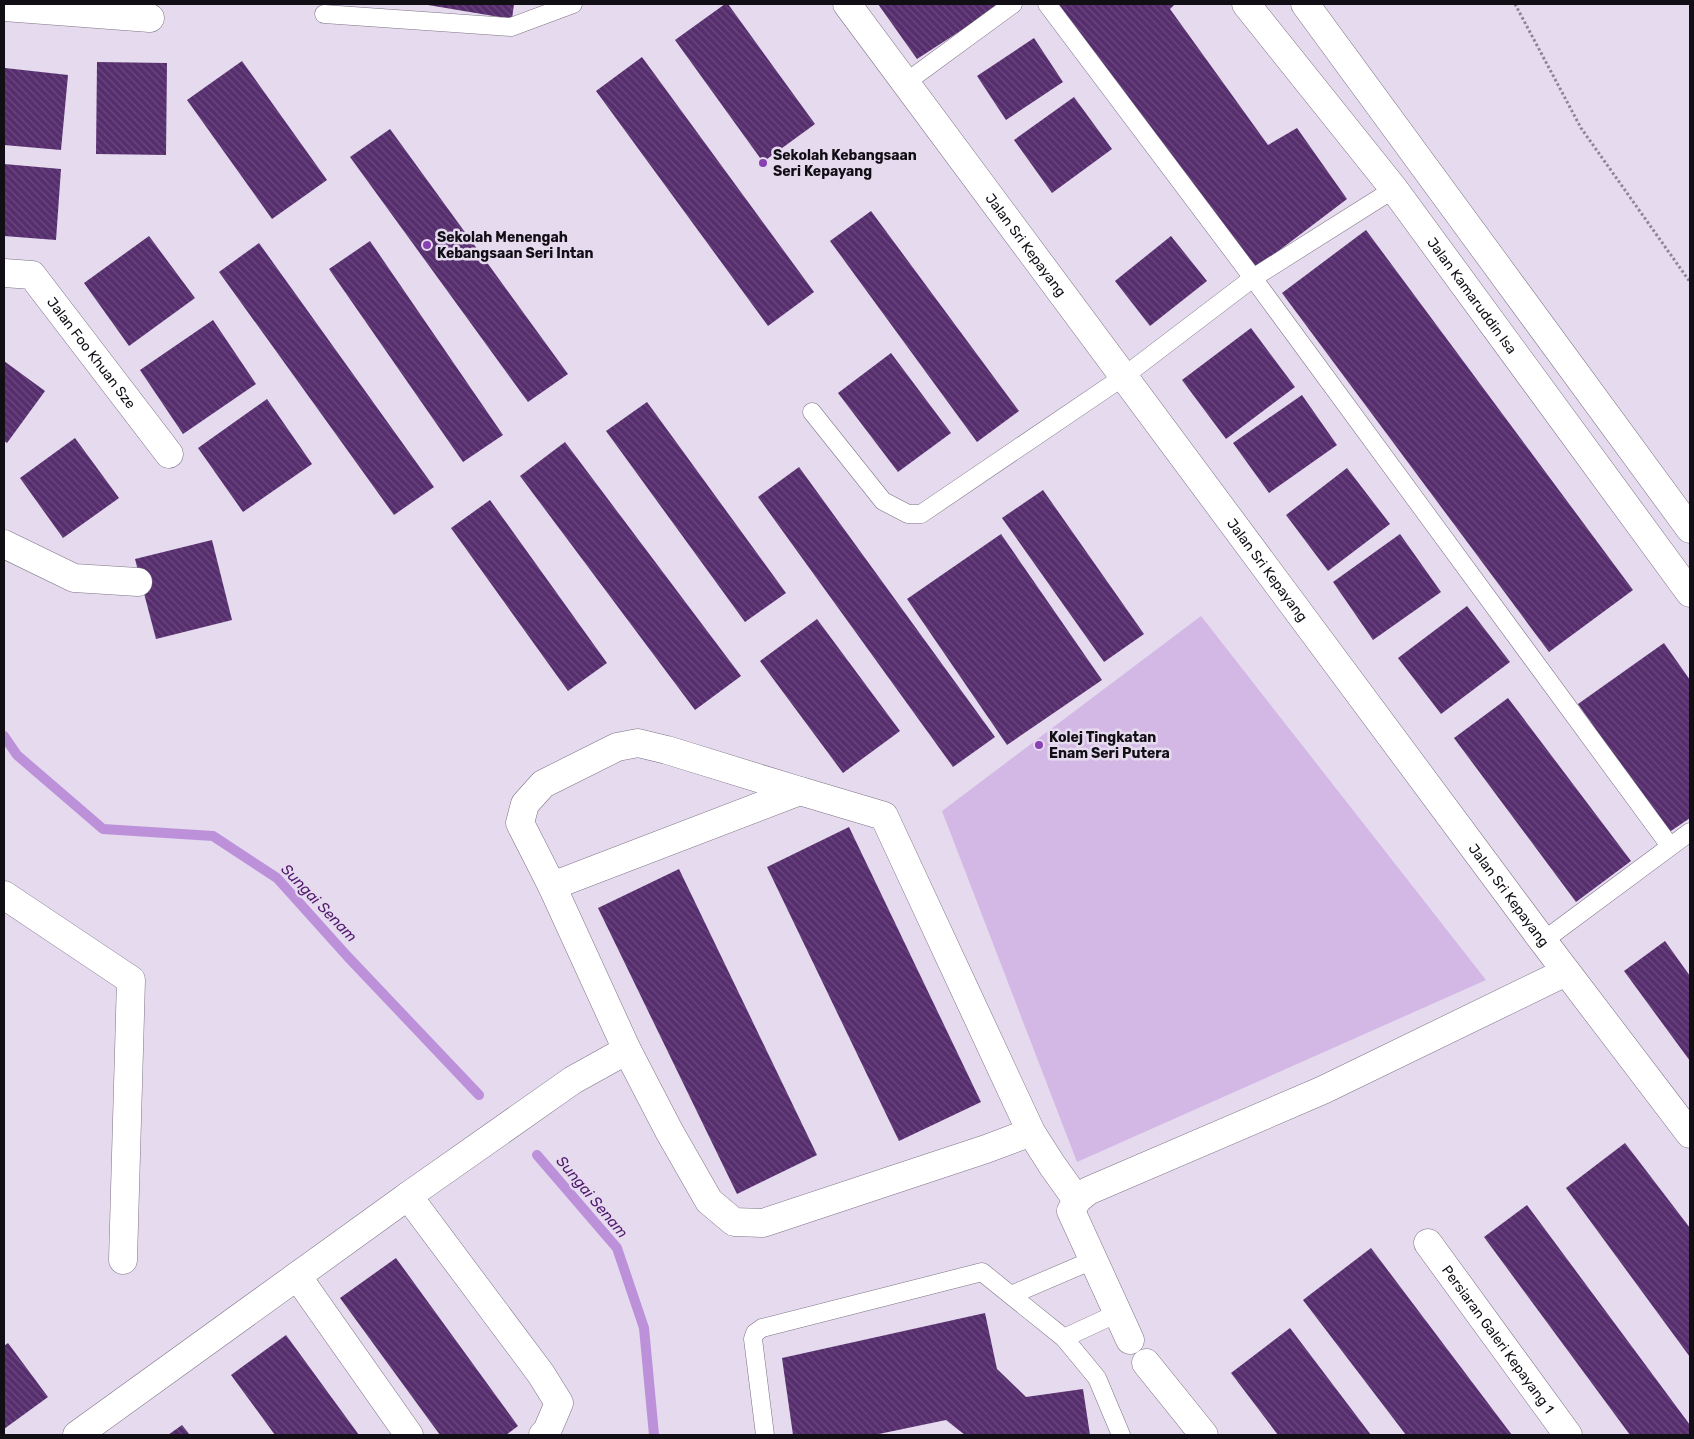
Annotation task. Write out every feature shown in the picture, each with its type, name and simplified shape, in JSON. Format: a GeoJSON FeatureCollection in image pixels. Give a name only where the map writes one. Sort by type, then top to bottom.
{"type":"FeatureCollection","features":[{"type":"Feature","properties":{"kind":"street","name":"Jalan Sri Kepayang"},"geometry":{"type":"LineString","coordinates":[[847,4],[1566,972],[1690,1134]]}},
{"type":"Feature","properties":{"kind":"street","name":"Jalan Kamaruddin Isa"},"geometry":{"type":"LineString","coordinates":[[1246,4],[1394,189],[1690,593]]}},
{"type":"Feature","properties":{"kind":"street"},"geometry":{"type":"LineString","coordinates":[[1305,4],[1690,528]]}},
{"type":"Feature","properties":{"kind":"street"},"geometry":{"type":"LineString","coordinates":[[4,7],[150,18]]}},
{"type":"Feature","properties":{"kind":"street","name":"Jalan Foo Khuan Sze"},"geometry":{"type":"LineString","coordinates":[[4,273],[32,275],[169,454]]}},
{"type":"Feature","properties":{"kind":"street"},"geometry":{"type":"LineString","coordinates":[[4,544],[74,578],[138,582]]}},
{"type":"Feature","properties":{"kind":"street"},"geometry":{"type":"LineString","coordinates":[[1031,1132],[986,1149],[764,1223],[734,1222],[709,1201],[627,1050],[552,886],[520,823],[525,804],[543,784],[618,748],[638,743],[884,816],[1031,1132],[1077,1200]]}},
{"type":"Feature","properties":{"kind":"street"},"geometry":{"type":"LineString","coordinates":[[552,886],[800,791]]}},
{"type":"Feature","properties":{"kind":"street"},"geometry":{"type":"LineString","coordinates":[[4,894],[131,980],[123,1260]]}},
{"type":"Feature","properties":{"kind":"street"},"geometry":{"type":"LineString","coordinates":[[1130,1340],[1071,1212],[1077,1200],[1088,1191],[1323,1090],[1566,972]]}},
{"type":"Feature","properties":{"kind":"street"},"geometry":{"type":"LineString","coordinates":[[77,1435],[408,1196],[573,1080],[627,1050]]}},
{"type":"Feature","properties":{"kind":"street"},"geometry":{"type":"LineString","coordinates":[[408,1196],[541,1374],[559,1403],[547,1431],[543,1435]]}},
{"type":"Feature","properties":{"kind":"street","name":"Persiaran Galeri Kepayang 1"},"geometry":{"type":"LineString","coordinates":[[1428,1243],[1568,1435]]}},
{"type":"Feature","properties":{"kind":"street"},"geometry":{"type":"LineString","coordinates":[[297,1276],[409,1435]]}},
{"type":"Feature","properties":{"kind":"street"},"geometry":{"type":"LineString","coordinates":[[1146,1363],[1204,1435]]}},
{"type":"Feature","properties":{"kind":"lane"},"geometry":{"type":"LineString","coordinates":[[324,14],[511,27],[573,4]]}},
{"type":"Feature","properties":{"kind":"lane"},"geometry":{"type":"LineString","coordinates":[[905,83],[1013,4]]}},
{"type":"Feature","properties":{"kind":"lane"},"geometry":{"type":"LineString","coordinates":[[1047,4],[1253,278],[1670,846]]}},
{"type":"Feature","properties":{"kind":"lane"},"geometry":{"type":"LineString","coordinates":[[812,412],[883,502],[908,514],[921,514],[1123,377],[1253,278],[1394,189]]}},
{"type":"Feature","properties":{"kind":"lane"},"geometry":{"type":"LineString","coordinates":[[1543,941],[1690,832]]}},
{"type":"Feature","properties":{"kind":"lane"},"geometry":{"type":"LineString","coordinates":[[1011,1295],[1093,1260]]}},
{"type":"Feature","properties":{"kind":"lane"},"geometry":{"type":"LineString","coordinates":[[765,1435],[753,1340],[755,1333],[762,1328],[982,1272],[1064,1338],[1097,1378],[1121,1435]]}},
{"type":"Feature","properties":{"kind":"lane"},"geometry":{"type":"LineString","coordinates":[[1064,1338],[1118,1313]]}},
{"type":"Feature","properties":{"kind":"path"},"geometry":{"type":"LineString","coordinates":[[1515,4],[1581,128],[1690,282]]}},
{"type":"Feature","properties":{"kind":"shaded area"},"geometry":{"type":"Polygon","coordinates":[[[1201,616],[1486,980],[1077,1162],[942,811],[1201,616]]]}},
{"type":"Feature","properties":{"kind":"building"},"geometry":{"type":"Polygon","coordinates":[[[422,4],[514,4],[512,19],[422,4]]]}},
{"type":"Feature","properties":{"kind":"building"},"geometry":{"type":"Polygon","coordinates":[[[725,4],[728,4],[815,124],[763,162],[675,40],[725,4]]]}},
{"type":"Feature","properties":{"kind":"building"},"geometry":{"type":"Polygon","coordinates":[[[878,4],[1002,4],[917,59],[878,4]]]}},
{"type":"Feature","properties":{"kind":"building"},"geometry":{"type":"Polygon","coordinates":[[[1056,4],[1175,4],[1170,9],[1268,145],[1297,128],[1347,199],[1252,271],[1056,4]]]}},
{"type":"Feature","properties":{"kind":"building"},"geometry":{"type":"Polygon","coordinates":[[[1034,38],[1063,82],[1006,120],[977,76],[1034,38]]]}},
{"type":"Feature","properties":{"kind":"building"},"geometry":{"type":"Polygon","coordinates":[[[642,57],[814,292],[768,326],[596,91],[642,57]]]}},
{"type":"Feature","properties":{"kind":"building"},"geometry":{"type":"Polygon","coordinates":[[[242,61],[327,180],[272,219],[187,100],[242,61]]]}},
{"type":"Feature","properties":{"kind":"building"},"geometry":{"type":"Polygon","coordinates":[[[97,62],[167,63],[166,155],[96,154],[97,62]]]}},
{"type":"Feature","properties":{"kind":"building"},"geometry":{"type":"Polygon","coordinates":[[[5,68],[68,75],[61,150],[4,145],[5,68]]]}},
{"type":"Feature","properties":{"kind":"building"},"geometry":{"type":"Polygon","coordinates":[[[1074,97],[1112,149],[1052,193],[1014,140],[1074,97]]]}},
{"type":"Feature","properties":{"kind":"building"},"geometry":{"type":"Polygon","coordinates":[[[390,129],[568,374],[528,402],[350,157],[390,129]]]}},
{"type":"Feature","properties":{"kind":"building"},"geometry":{"type":"Polygon","coordinates":[[[4,164],[61,169],[56,240],[4,236],[4,164]]]}},
{"type":"Feature","properties":{"kind":"building"},"geometry":{"type":"Polygon","coordinates":[[[871,211],[1019,411],[977,442],[830,241],[871,211]]]}},
{"type":"Feature","properties":{"kind":"building"},"geometry":{"type":"Polygon","coordinates":[[[1366,230],[1633,590],[1549,652],[1282,293],[1366,230]]]}},
{"type":"Feature","properties":{"kind":"building"},"geometry":{"type":"Polygon","coordinates":[[[149,236],[195,298],[129,346],[84,283],[149,236]]]}},
{"type":"Feature","properties":{"kind":"building"},"geometry":{"type":"Polygon","coordinates":[[[1171,236],[1207,281],[1150,326],[1115,281],[1171,236]]]}},
{"type":"Feature","properties":{"kind":"building"},"geometry":{"type":"Polygon","coordinates":[[[370,241],[503,435],[463,462],[329,269],[370,241]]]}},
{"type":"Feature","properties":{"kind":"building"},"geometry":{"type":"Polygon","coordinates":[[[259,243],[434,487],[394,515],[219,272],[259,243]]]}},
{"type":"Feature","properties":{"kind":"building"},"geometry":{"type":"Polygon","coordinates":[[[213,320],[256,384],[183,434],[140,370],[213,320]]]}},
{"type":"Feature","properties":{"kind":"building"},"geometry":{"type":"Polygon","coordinates":[[[1251,328],[1295,387],[1226,439],[1182,380],[1251,328]]]}},
{"type":"Feature","properties":{"kind":"building"},"geometry":{"type":"Polygon","coordinates":[[[891,353],[951,433],[898,472],[838,393],[891,353]]]}},
{"type":"Feature","properties":{"kind":"building"},"geometry":{"type":"Polygon","coordinates":[[[4,361],[45,391],[7,443],[4,441],[4,361]]]}},
{"type":"Feature","properties":{"kind":"building"},"geometry":{"type":"Polygon","coordinates":[[[1302,395],[1337,445],[1269,493],[1233,443],[1302,395]]]}},
{"type":"Feature","properties":{"kind":"building"},"geometry":{"type":"Polygon","coordinates":[[[267,399],[312,464],[243,512],[198,448],[267,399]]]}},
{"type":"Feature","properties":{"kind":"building"},"geometry":{"type":"Polygon","coordinates":[[[647,402],[786,593],[745,622],[606,431],[647,402]]]}},
{"type":"Feature","properties":{"kind":"building"},"geometry":{"type":"Polygon","coordinates":[[[75,438],[119,498],[63,538],[20,478],[75,438]]]}},
{"type":"Feature","properties":{"kind":"building"},"geometry":{"type":"Polygon","coordinates":[[[565,442],[741,676],[695,710],[520,476],[565,442]]]}},
{"type":"Feature","properties":{"kind":"building"},"geometry":{"type":"Polygon","coordinates":[[[799,467],[995,737],[953,767],[758,497],[799,467]]]}},
{"type":"Feature","properties":{"kind":"building"},"geometry":{"type":"Polygon","coordinates":[[[1347,468],[1390,524],[1328,571],[1286,515],[1347,468]]]}},
{"type":"Feature","properties":{"kind":"building"},"geometry":{"type":"Polygon","coordinates":[[[1043,490],[1144,634],[1104,662],[1002,518],[1043,490]]]}},
{"type":"Feature","properties":{"kind":"building"},"geometry":{"type":"Polygon","coordinates":[[[490,500],[607,663],[568,691],[451,528],[490,500]]]}},
{"type":"Feature","properties":{"kind":"building"},"geometry":{"type":"Polygon","coordinates":[[[1001,534],[1102,680],[1007,745],[907,599],[1001,534]]]}},
{"type":"Feature","properties":{"kind":"building"},"geometry":{"type":"Polygon","coordinates":[[[1400,534],[1441,592],[1373,640],[1333,582],[1400,534]]]}},
{"type":"Feature","properties":{"kind":"building"},"geometry":{"type":"Polygon","coordinates":[[[212,540],[232,620],[156,639],[135,559],[212,540]]]}},
{"type":"Feature","properties":{"kind":"building"},"geometry":{"type":"Polygon","coordinates":[[[1467,606],[1510,662],[1441,714],[1398,658],[1467,606]]]}},
{"type":"Feature","properties":{"kind":"building"},"geometry":{"type":"Polygon","coordinates":[[[817,619],[900,731],[843,773],[760,661],[817,619]]]}},
{"type":"Feature","properties":{"kind":"building"},"geometry":{"type":"Polygon","coordinates":[[[1664,643],[1690,680],[1690,818],[1668,833],[1578,704],[1664,643]]]}},
{"type":"Feature","properties":{"kind":"building"},"geometry":{"type":"Polygon","coordinates":[[[1508,698],[1631,861],[1576,902],[1454,738],[1508,698]]]}},
{"type":"Feature","properties":{"kind":"building"},"geometry":{"type":"Polygon","coordinates":[[[849,827],[981,1102],[899,1141],[767,867],[849,827]]]}},
{"type":"Feature","properties":{"kind":"building"},"geometry":{"type":"Polygon","coordinates":[[[679,869],[817,1155],[737,1194],[598,908],[679,869]]]}},
{"type":"Feature","properties":{"kind":"building"},"geometry":{"type":"Polygon","coordinates":[[[1665,941],[1690,976],[1690,1061],[1624,971],[1665,941]]]}},
{"type":"Feature","properties":{"kind":"building"},"geometry":{"type":"Polygon","coordinates":[[[1625,1143],[1690,1228],[1690,1357],[1566,1188],[1625,1143]]]}},
{"type":"Feature","properties":{"kind":"building"},"geometry":{"type":"Polygon","coordinates":[[[1527,1205],[1690,1425],[1690,1435],[1630,1435],[1484,1237],[1527,1205]]]}},
{"type":"Feature","properties":{"kind":"building"},"geometry":{"type":"Polygon","coordinates":[[[1371,1248],[1512,1435],[1406,1435],[1303,1300],[1371,1248]]]}},
{"type":"Feature","properties":{"kind":"building"},"geometry":{"type":"Polygon","coordinates":[[[396,1258],[518,1426],[506,1435],[440,1435],[340,1298],[396,1258]]]}},
{"type":"Feature","properties":{"kind":"building"},"geometry":{"type":"Polygon","coordinates":[[[985,1313],[997,1369],[1026,1397],[1083,1389],[1090,1435],[965,1435],[946,1420],[874,1435],[793,1435],[782,1358],[985,1313]]]}},
{"type":"Feature","properties":{"kind":"building"},"geometry":{"type":"Polygon","coordinates":[[[1290,1328],[1371,1435],[1278,1435],[1231,1373],[1290,1328]]]}},
{"type":"Feature","properties":{"kind":"building"},"geometry":{"type":"Polygon","coordinates":[[[286,1335],[359,1435],[275,1435],[231,1375],[286,1335]]]}},
{"type":"Feature","properties":{"kind":"building"},"geometry":{"type":"Polygon","coordinates":[[[8,1343],[48,1397],[4,1429],[4,1346],[8,1343]]]}},
{"type":"Feature","properties":{"kind":"building"},"geometry":{"type":"Polygon","coordinates":[[[182,1425],[190,1435],[168,1435],[182,1425]]]}},
{"type":"Feature","properties":{"kind":"waterway","name":"Sungai Senam"},"geometry":{"type":"LineString","coordinates":[[4,736],[17,755],[103,829],[213,836],[277,878],[348,957],[479,1095]]}},
{"type":"Feature","properties":{"kind":"waterway","name":"Sungai Senam"},"geometry":{"type":"LineString","coordinates":[[537,1155],[617,1248],[644,1328],[654,1435]]}},
{"type":"Feature","properties":{"kind":"place","name":"Sekolah Kebangsaan Seri Kepayang"},"geometry":{"type":"Point","coordinates":[763,163]}},
{"type":"Feature","properties":{"kind":"place","name":"Sekolah Menengah Kebangsaan Seri Intan"},"geometry":{"type":"Point","coordinates":[427,245]}},
{"type":"Feature","properties":{"kind":"place","name":"Kolej Tingkatan Enam Seri Putera"},"geometry":{"type":"Point","coordinates":[1039,745]}}]}
